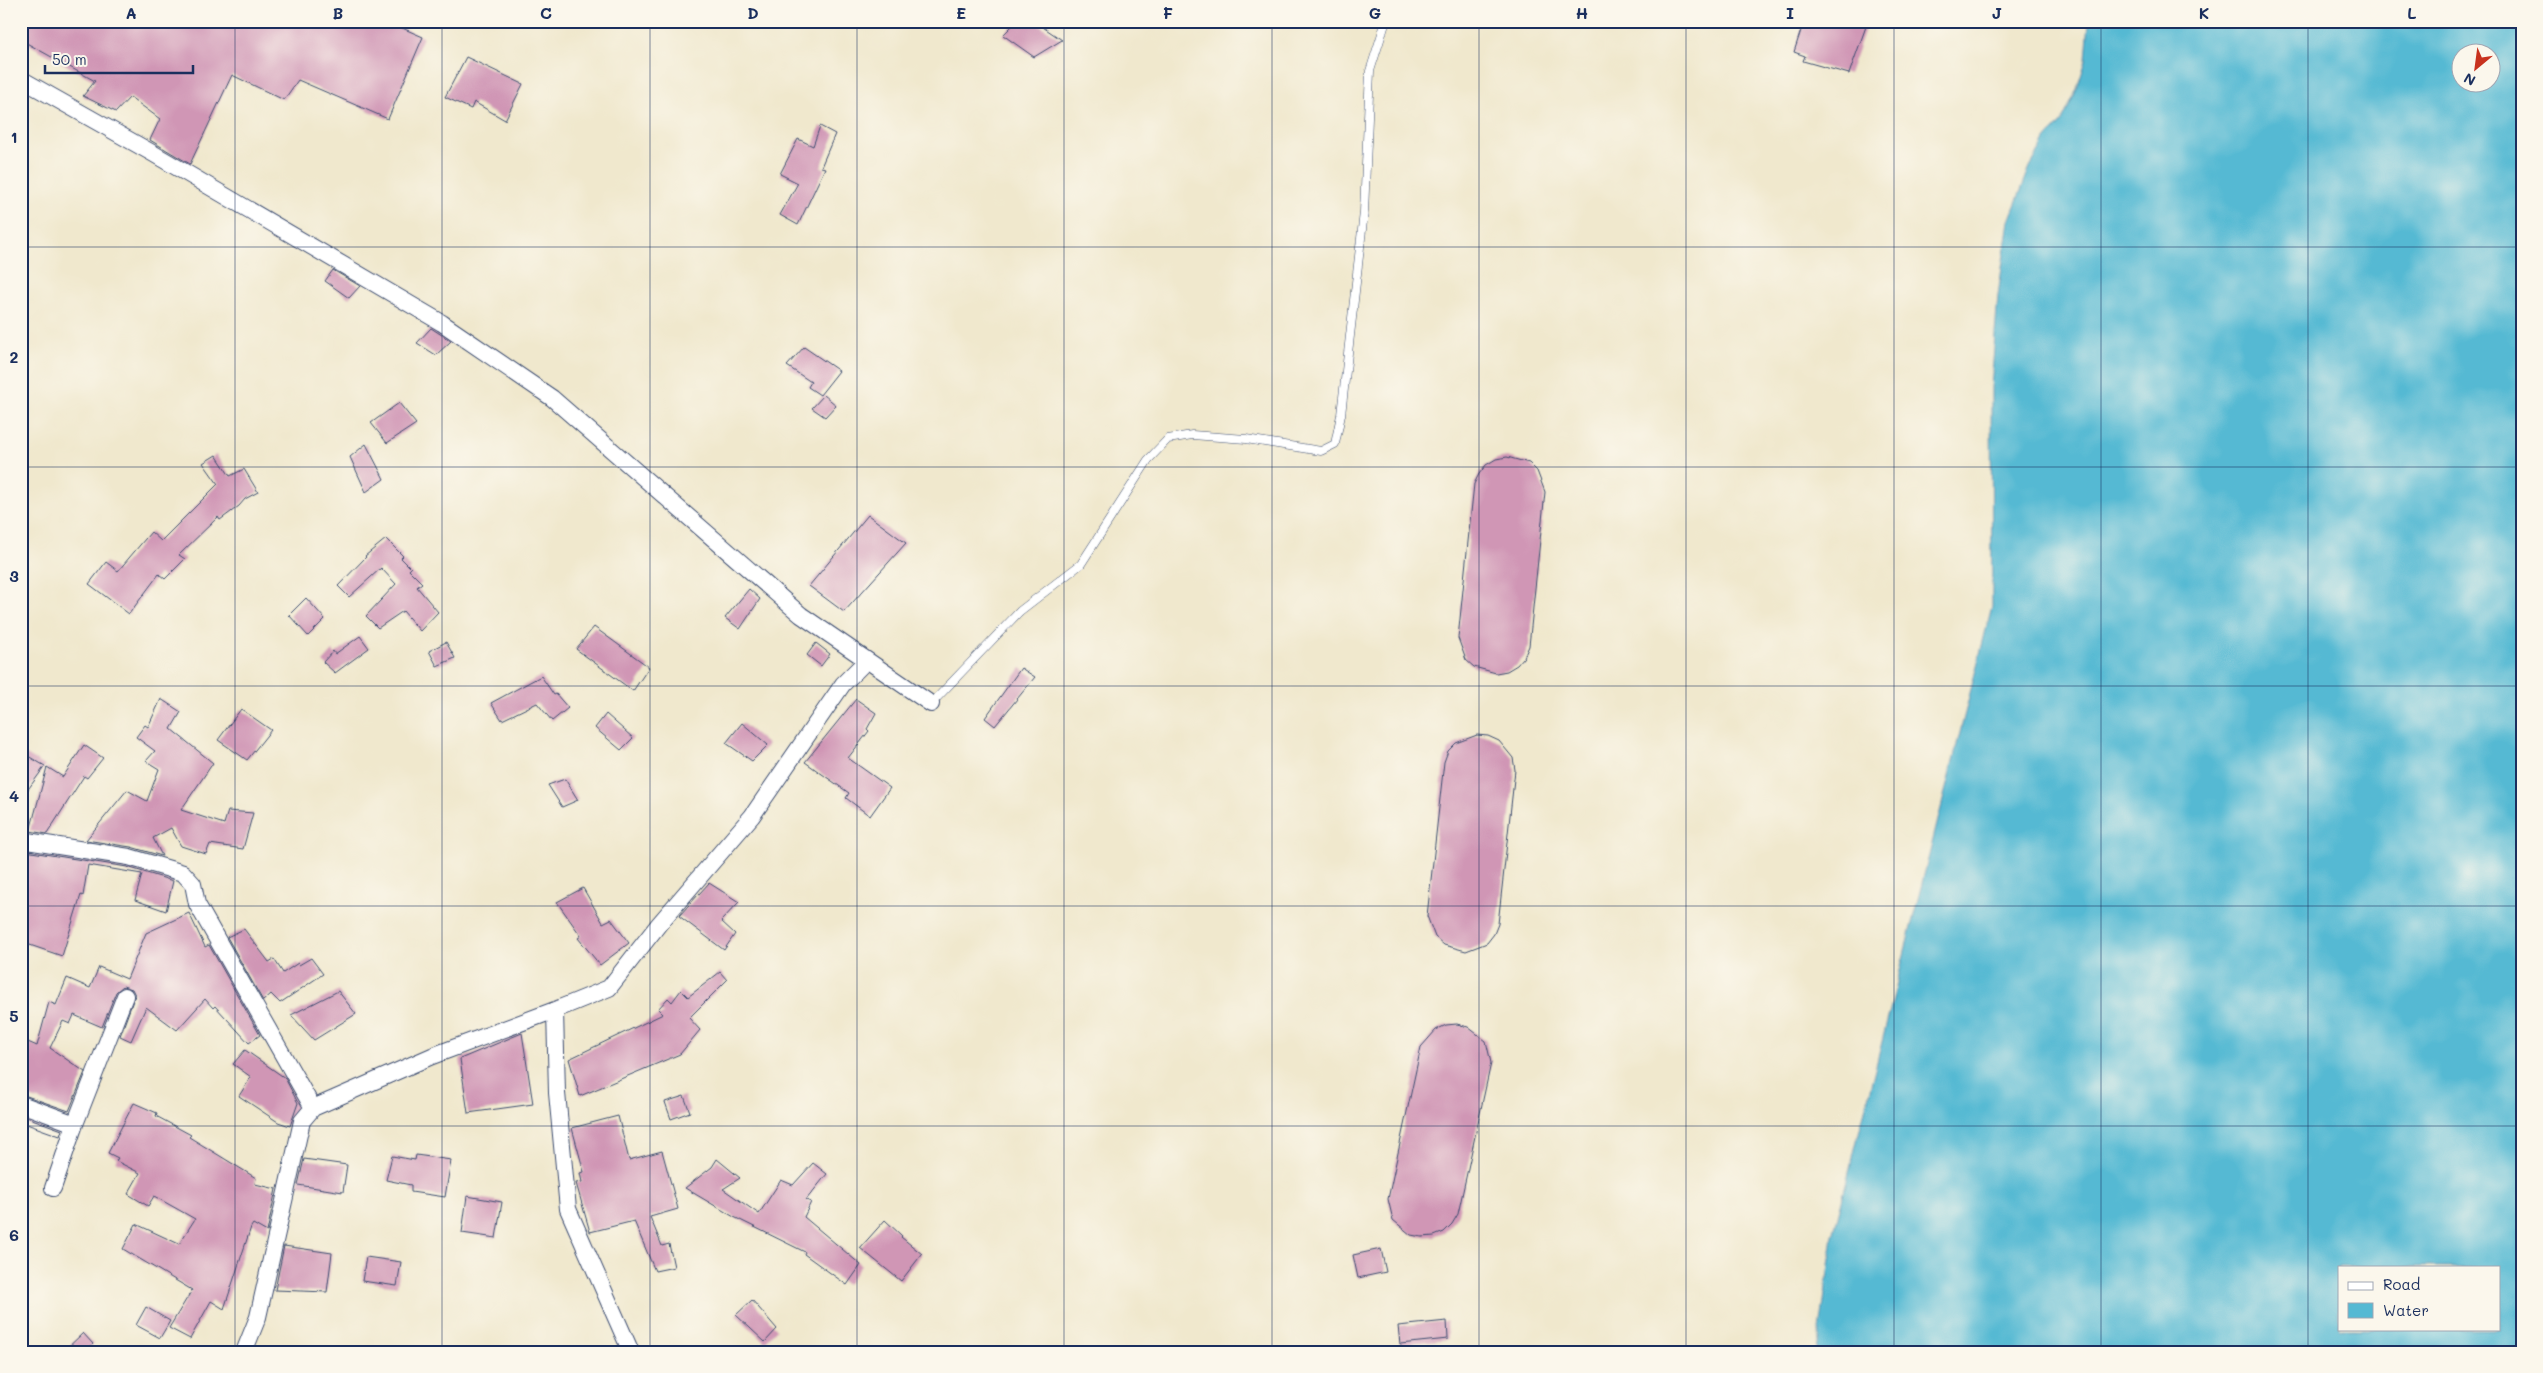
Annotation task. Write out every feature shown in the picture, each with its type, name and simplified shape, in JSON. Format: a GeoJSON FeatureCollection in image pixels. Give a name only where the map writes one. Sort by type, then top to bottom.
{"type":"FeatureCollection","features":[{"type":"Feature","properties":{"kind":"street"},"geometry":{"type":"LineString","coordinates":[[21,79],[154,154],[442,323],[552,398],[801,615],[931,704]]}},
{"type":"Feature","properties":{"kind":"street"},"geometry":{"type":"LineString","coordinates":[[244,1352],[258,1317],[302,1121],[313,1108],[432,1056],[609,988],[659,924],[752,816],[843,684],[866,661]]}},
{"type":"Feature","properties":{"kind":"street"},"geometry":{"type":"LineString","coordinates":[[21,838],[27,841],[129,857],[184,873],[193,884],[196,904],[313,1108]]}},
{"type":"Feature","properties":{"kind":"street"},"geometry":{"type":"LineString","coordinates":[[53,1188],[75,1124],[126,996]]}},
{"type":"Feature","properties":{"kind":"street"},"geometry":{"type":"LineString","coordinates":[[555,1010],[557,1093],[568,1208],[631,1352]]}},
{"type":"Feature","properties":{"kind":"street"},"geometry":{"type":"LineString","coordinates":[[21,1104],[75,1124]]}},
{"type":"Feature","properties":{"kind":"lane"},"geometry":{"type":"LineString","coordinates":[[931,704],[1020,611],[1081,564],[1148,460],[1168,439],[1192,435],[1246,439],[1321,450],[1335,444],[1341,415],[1364,212],[1370,71],[1386,21]]}},
{"type":"Feature","properties":{"kind":"water"},"geometry":{"type":"Polygon","coordinates":[[[2089,21],[2522,21],[2522,1352],[1817,1352],[1833,1236],[1992,606],[1991,388],[1998,295],[2009,221],[2030,167],[2045,141],[2062,121],[2077,89],[2086,60],[2089,21]]]}},
{"type":"Feature","properties":{"kind":"building"},"geometry":{"type":"Polygon","coordinates":[[[21,21],[386,21],[423,37],[388,119],[298,80],[284,100],[232,75],[190,164],[150,140],[160,119],[130,97],[116,112],[83,96],[95,81],[21,40],[21,21]]]}},
{"type":"Feature","properties":{"kind":"building"},"geometry":{"type":"Polygon","coordinates":[[[1017,21],[1034,21],[1062,40],[1034,57],[1003,35],[1017,21]]]}},
{"type":"Feature","properties":{"kind":"building"},"geometry":{"type":"Polygon","coordinates":[[[1804,21],[1868,21],[1849,74],[1803,61],[1805,56],[1794,52],[1804,21]]]}},
{"type":"Feature","properties":{"kind":"building"},"geometry":{"type":"Polygon","coordinates":[[[466,57],[523,84],[505,120],[474,102],[471,109],[445,97],[466,57]]]}},
{"type":"Feature","properties":{"kind":"building"},"geometry":{"type":"Polygon","coordinates":[[[820,126],[835,134],[821,167],[825,168],[798,225],[780,215],[798,183],[780,174],[798,139],[813,146],[820,126]]]}},
{"type":"Feature","properties":{"kind":"building"},"geometry":{"type":"Polygon","coordinates":[[[333,270],[360,286],[349,298],[325,281],[333,270]]]}},
{"type":"Feature","properties":{"kind":"building"},"geometry":{"type":"Polygon","coordinates":[[[431,328],[451,341],[436,355],[417,343],[431,328]]]}},
{"type":"Feature","properties":{"kind":"building"},"geometry":{"type":"Polygon","coordinates":[[[804,347],[839,371],[820,395],[808,387],[811,382],[787,366],[804,347]]]}},
{"type":"Feature","properties":{"kind":"building"},"geometry":{"type":"Polygon","coordinates":[[[824,395],[836,405],[825,417],[812,408],[824,395]]]}},
{"type":"Feature","properties":{"kind":"building"},"geometry":{"type":"Polygon","coordinates":[[[399,403],[416,424],[387,443],[371,423],[399,403]]]}},
{"type":"Feature","properties":{"kind":"building"},"geometry":{"type":"Polygon","coordinates":[[[366,444],[384,479],[366,492],[350,457],[366,444]]]}},
{"type":"Feature","properties":{"kind":"building"},"geometry":{"type":"Polygon","coordinates":[[[216,455],[230,476],[244,469],[258,492],[245,499],[239,506],[220,520],[218,517],[179,555],[185,559],[165,579],[159,574],[129,614],[89,584],[106,562],[118,571],[151,532],[161,541],[218,484],[203,463],[216,455]]]}},
{"type":"Feature","properties":{"kind":"building"},"geometry":{"type":"Polygon","coordinates":[[[1507,457],[1529,463],[1537,471],[1545,492],[1529,646],[1524,657],[1517,665],[1507,671],[1496,673],[1474,667],[1466,660],[1458,638],[1474,484],[1486,465],[1496,459],[1507,457]]]}},
{"type":"Feature","properties":{"kind":"building"},"geometry":{"type":"Polygon","coordinates":[[[868,515],[906,543],[844,612],[809,586],[868,515]]]}},
{"type":"Feature","properties":{"kind":"building"},"geometry":{"type":"Polygon","coordinates":[[[386,539],[403,556],[401,558],[411,568],[409,570],[422,583],[417,587],[438,612],[420,631],[403,611],[378,628],[366,616],[396,584],[381,568],[349,597],[338,586],[365,556],[386,539]]]}},
{"type":"Feature","properties":{"kind":"building"},"geometry":{"type":"Polygon","coordinates":[[[749,589],[760,599],[740,629],[725,618],[749,589]]]}},
{"type":"Feature","properties":{"kind":"building"},"geometry":{"type":"Polygon","coordinates":[[[306,598],[325,619],[308,636],[289,615],[306,598]]]}},
{"type":"Feature","properties":{"kind":"building"},"geometry":{"type":"Polygon","coordinates":[[[594,627],[649,667],[633,691],[576,649],[594,627]]]}},
{"type":"Feature","properties":{"kind":"building"},"geometry":{"type":"Polygon","coordinates":[[[360,636],[369,648],[335,673],[323,662],[333,651],[335,654],[360,636]]]}},
{"type":"Feature","properties":{"kind":"building"},"geometry":{"type":"Polygon","coordinates":[[[446,642],[455,658],[437,666],[429,651],[446,642]]]}},
{"type":"Feature","properties":{"kind":"building"},"geometry":{"type":"Polygon","coordinates":[[[816,643],[830,654],[821,666],[807,655],[816,643]]]}},
{"type":"Feature","properties":{"kind":"building"},"geometry":{"type":"Polygon","coordinates":[[[1021,668],[1035,677],[995,726],[985,718],[1021,668]]]}},
{"type":"Feature","properties":{"kind":"building"},"geometry":{"type":"Polygon","coordinates":[[[541,676],[554,695],[556,694],[568,708],[552,721],[537,703],[502,720],[491,703],[541,676]]]}},
{"type":"Feature","properties":{"kind":"building"},"geometry":{"type":"Polygon","coordinates":[[[161,699],[181,712],[171,729],[213,763],[181,810],[224,824],[228,811],[253,813],[243,849],[210,844],[206,854],[181,846],[171,828],[153,838],[162,856],[131,847],[86,840],[127,790],[147,801],[159,769],[146,761],[155,751],[136,737],[145,725],[148,727],[161,699]]]}},
{"type":"Feature","properties":{"kind":"building"},"geometry":{"type":"Polygon","coordinates":[[[856,699],[876,713],[867,729],[869,731],[848,758],[890,788],[870,816],[846,798],[849,793],[805,762],[856,699]]]}},
{"type":"Feature","properties":{"kind":"building"},"geometry":{"type":"Polygon","coordinates":[[[241,709],[271,730],[247,760],[218,740],[241,709]]]}},
{"type":"Feature","properties":{"kind":"building"},"geometry":{"type":"Polygon","coordinates":[[[606,714],[633,738],[621,750],[595,728],[606,714]]]}},
{"type":"Feature","properties":{"kind":"building"},"geometry":{"type":"Polygon","coordinates":[[[742,723],[768,745],[752,761],[726,743],[742,723]]]}},
{"type":"Feature","properties":{"kind":"building"},"geometry":{"type":"Polygon","coordinates":[[[1477,735],[1488,736],[1499,741],[1513,758],[1515,770],[1498,924],[1494,934],[1487,943],[1466,951],[1444,945],[1435,937],[1427,916],[1444,762],[1448,751],[1456,743],[1477,735]]]}},
{"type":"Feature","properties":{"kind":"building"},"geometry":{"type":"Polygon","coordinates":[[[84,745],[103,758],[87,778],[84,776],[47,834],[30,831],[47,767],[63,777],[84,745]]]}},
{"type":"Feature","properties":{"kind":"building"},"geometry":{"type":"Polygon","coordinates":[[[21,752],[45,766],[21,799],[21,752]]]}},
{"type":"Feature","properties":{"kind":"building"},"geometry":{"type":"Polygon","coordinates":[[[565,779],[578,800],[562,807],[548,785],[565,779]]]}},
{"type":"Feature","properties":{"kind":"building"},"geometry":{"type":"Polygon","coordinates":[[[25,851],[127,867],[173,881],[166,911],[135,900],[142,874],[88,865],[83,896],[81,895],[62,956],[21,942],[21,866],[25,851]]]}},
{"type":"Feature","properties":{"kind":"building"},"geometry":{"type":"Polygon","coordinates":[[[709,883],[739,902],[721,921],[735,934],[724,950],[679,916],[709,883]]]}},
{"type":"Feature","properties":{"kind":"building"},"geometry":{"type":"Polygon","coordinates":[[[583,888],[603,923],[611,919],[629,943],[600,965],[578,938],[581,936],[557,902],[583,888]]]}},
{"type":"Feature","properties":{"kind":"building"},"geometry":{"type":"Polygon","coordinates":[[[189,913],[205,947],[209,945],[260,1035],[249,1043],[215,1006],[213,1008],[205,999],[177,1030],[146,1007],[131,1041],[120,1036],[135,995],[132,989],[123,986],[116,992],[102,1027],[74,1015],[70,1024],[63,1021],[50,1048],[85,1072],[69,1111],[21,1094],[21,1039],[37,1046],[49,1002],[56,1005],[67,978],[90,988],[99,967],[127,979],[146,933],[189,913]]]}},
{"type":"Feature","properties":{"kind":"building"},"geometry":{"type":"Polygon","coordinates":[[[244,929],[269,962],[274,959],[283,973],[298,963],[299,965],[311,958],[323,974],[280,1003],[271,994],[263,1001],[227,937],[244,929]]]}},
{"type":"Feature","properties":{"kind":"building"},"geometry":{"type":"Polygon","coordinates":[[[720,972],[727,980],[689,1018],[700,1030],[680,1054],[580,1096],[569,1059],[663,1014],[658,1009],[668,998],[672,1002],[681,990],[688,997],[720,972]]]}},
{"type":"Feature","properties":{"kind":"building"},"geometry":{"type":"Polygon","coordinates":[[[338,991],[356,1014],[314,1040],[291,1015],[338,991]]]}},
{"type":"Feature","properties":{"kind":"building"},"geometry":{"type":"Polygon","coordinates":[[[1457,1024],[1468,1027],[1486,1041],[1491,1063],[1458,1214],[1444,1232],[1434,1236],[1422,1237],[1411,1235],[1393,1220],[1388,1199],[1421,1047],[1436,1030],[1446,1025],[1457,1024]]]}},
{"type":"Feature","properties":{"kind":"building"},"geometry":{"type":"Polygon","coordinates":[[[522,1033],[533,1104],[468,1113],[460,1059],[522,1033]]]}},
{"type":"Feature","properties":{"kind":"building"},"geometry":{"type":"Polygon","coordinates":[[[245,1050],[285,1078],[298,1103],[290,1126],[278,1122],[239,1096],[251,1077],[233,1064],[245,1050]]]}},
{"type":"Feature","properties":{"kind":"building"},"geometry":{"type":"Polygon","coordinates":[[[684,1096],[690,1112],[671,1119],[665,1102],[684,1096]]]}},
{"type":"Feature","properties":{"kind":"building"},"geometry":{"type":"Polygon","coordinates":[[[134,1103],[157,1113],[156,1116],[191,1135],[189,1137],[256,1178],[255,1184],[276,1189],[267,1232],[253,1224],[251,1227],[224,1309],[211,1301],[190,1339],[169,1328],[192,1290],[123,1249],[136,1224],[179,1244],[195,1219],[154,1196],[148,1206],[128,1194],[140,1173],[116,1161],[118,1158],[108,1153],[134,1103]]]}},
{"type":"Feature","properties":{"kind":"building"},"geometry":{"type":"Polygon","coordinates":[[[21,1115],[62,1130],[60,1136],[21,1122],[21,1115]]]}},
{"type":"Feature","properties":{"kind":"building"},"geometry":{"type":"Polygon","coordinates":[[[618,1116],[629,1160],[662,1151],[678,1209],[650,1217],[662,1246],[669,1244],[674,1267],[655,1271],[634,1221],[590,1232],[576,1183],[582,1182],[580,1173],[584,1172],[572,1128],[618,1116]]]}},
{"type":"Feature","properties":{"kind":"building"},"geometry":{"type":"Polygon","coordinates":[[[416,1155],[451,1160],[445,1197],[411,1192],[411,1185],[386,1180],[392,1156],[415,1160],[416,1155]]]}},
{"type":"Feature","properties":{"kind":"building"},"geometry":{"type":"Polygon","coordinates":[[[304,1159],[347,1165],[343,1192],[298,1185],[304,1159]]]}},
{"type":"Feature","properties":{"kind":"building"},"geometry":{"type":"Polygon","coordinates":[[[717,1159],[740,1178],[723,1189],[759,1214],[781,1180],[793,1185],[813,1163],[827,1174],[806,1200],[811,1202],[804,1217],[861,1265],[847,1285],[804,1254],[805,1252],[734,1217],[685,1188],[712,1167],[717,1159]]]}},
{"type":"Feature","properties":{"kind":"building"},"geometry":{"type":"Polygon","coordinates":[[[467,1196],[502,1202],[496,1238],[462,1233],[467,1196]]]}},
{"type":"Feature","properties":{"kind":"building"},"geometry":{"type":"Polygon","coordinates":[[[885,1220],[901,1237],[922,1254],[901,1281],[860,1248],[885,1220]]]}},
{"type":"Feature","properties":{"kind":"building"},"geometry":{"type":"Polygon","coordinates":[[[284,1246],[332,1253],[327,1292],[275,1290],[284,1246]]]}},
{"type":"Feature","properties":{"kind":"building"},"geometry":{"type":"Polygon","coordinates":[[[1381,1249],[1386,1272],[1358,1278],[1353,1255],[1381,1249]]]}},
{"type":"Feature","properties":{"kind":"building"},"geometry":{"type":"Polygon","coordinates":[[[366,1257],[401,1262],[397,1286],[362,1281],[366,1257]]]}},
{"type":"Feature","properties":{"kind":"building"},"geometry":{"type":"Polygon","coordinates":[[[752,1300],[777,1329],[765,1342],[736,1315],[752,1300]]]}},
{"type":"Feature","properties":{"kind":"building"},"geometry":{"type":"Polygon","coordinates":[[[146,1307],[170,1321],[160,1338],[136,1325],[146,1307]]]}},
{"type":"Feature","properties":{"kind":"building"},"geometry":{"type":"Polygon","coordinates":[[[1447,1321],[1448,1339],[1400,1344],[1398,1326],[1447,1321]]]}},
{"type":"Feature","properties":{"kind":"building"},"geometry":{"type":"Polygon","coordinates":[[[83,1333],[93,1344],[86,1352],[63,1352],[83,1333]]]}}]}
